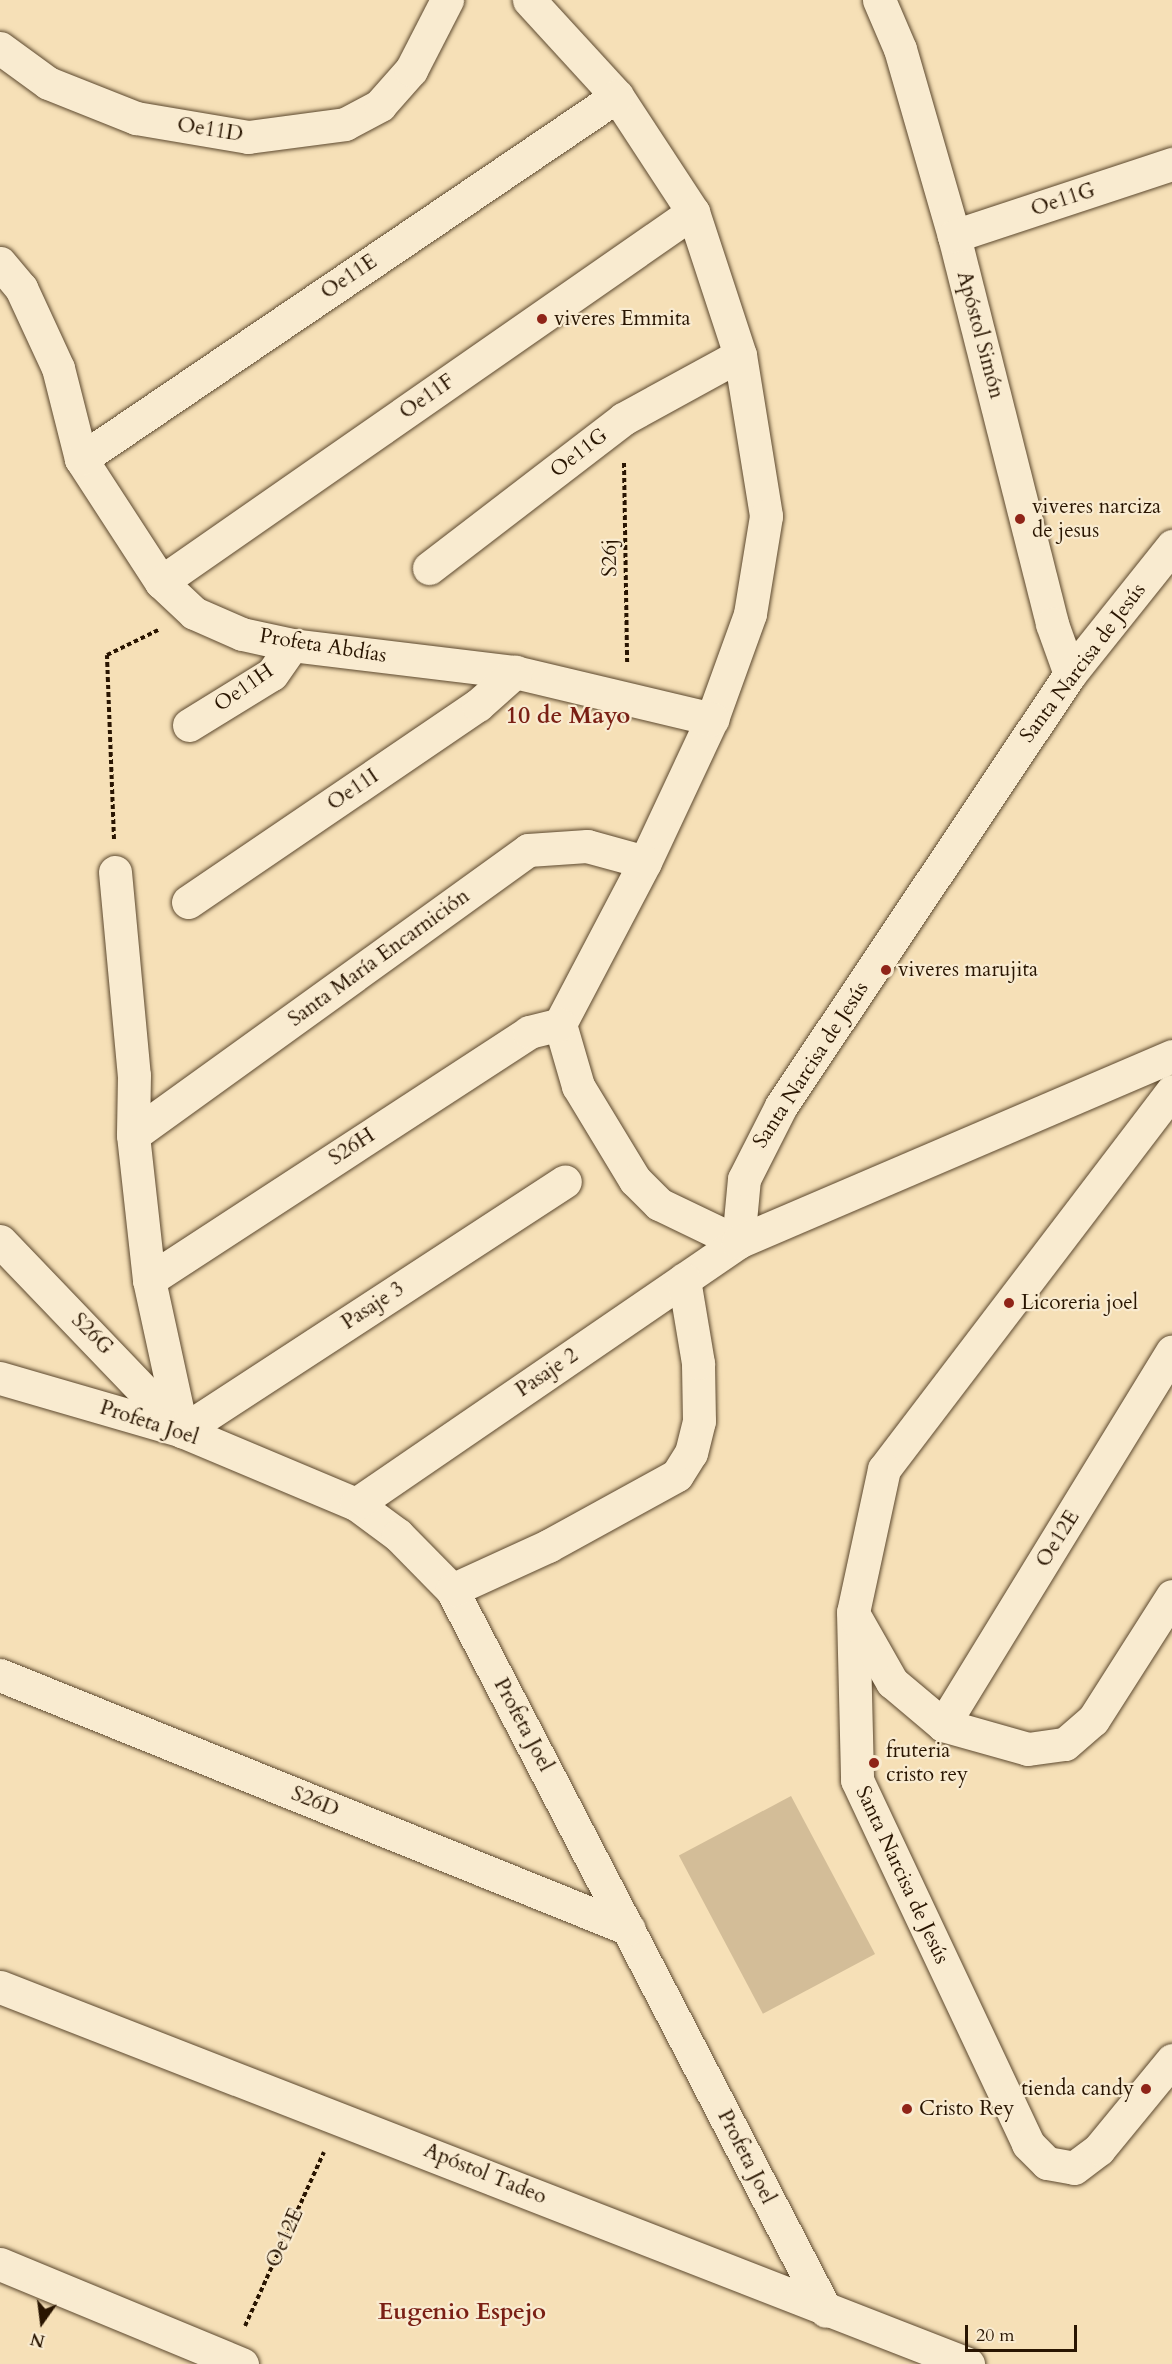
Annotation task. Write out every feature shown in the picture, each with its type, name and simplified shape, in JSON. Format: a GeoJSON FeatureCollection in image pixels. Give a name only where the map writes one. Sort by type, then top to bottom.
{"type":"FeatureCollection","features":[{"type":"Feature","properties":{"kind":"street","name":"Oe11D"},"geometry":{"type":"LineString","coordinates":[[0,48],[48,83],[135,118],[249,137],[345,124],[380,105],[411,70],[447,0]]}},
{"type":"Feature","properties":{"kind":"street"},"geometry":{"type":"LineString","coordinates":[[529,0],[617,96],[693,212],[740,355],[766,516],[750,614],[712,719],[645,862],[560,1024],[578,1086],[634,1180],[659,1204],[738,1242],[1172,1056]]}},
{"type":"Feature","properties":{"kind":"street","name":"Apóstol Simón"},"geometry":{"type":"LineString","coordinates":[[879,0],[900,48],[954,236],[1053,624],[1070,674]]}},
{"type":"Feature","properties":{"kind":"street","name":"Oe11E"},"geometry":{"type":"LineString","coordinates":[[81,459],[617,96]]}},
{"type":"Feature","properties":{"kind":"street","name":"Oe11G"},"geometry":{"type":"LineString","coordinates":[[954,236],[1172,164]]}},
{"type":"Feature","properties":{"kind":"street","name":"Oe11F"},"geometry":{"type":"LineString","coordinates":[[161,582],[693,212]]}},
{"type":"Feature","properties":{"kind":"street","name":"Profeta Abdías"},"geometry":{"type":"LineString","coordinates":[[0,263],[21,288],[58,368],[81,459],[161,582],[194,613],[242,634],[292,645],[515,672],[628,696],[712,719]]}},
{"type":"Feature","properties":{"kind":"street","name":"Oe11G"},"geometry":{"type":"LineString","coordinates":[[429,568],[623,419],[740,355]]}},
{"type":"Feature","properties":{"kind":"street","name":"Santa Narcisa de Jesús"},"geometry":{"type":"LineString","coordinates":[[738,1242],[744,1179],[759,1143],[1070,674],[1172,546]]}},
{"type":"Feature","properties":{"kind":"street","name":"Oe11H"},"geometry":{"type":"LineString","coordinates":[[189,725],[272,674],[292,645]]}},
{"type":"Feature","properties":{"kind":"street","name":"Oe11I"},"geometry":{"type":"LineString","coordinates":[[188,902],[478,705],[515,672]]}},
{"type":"Feature","properties":{"kind":"street","name":"Santa María Encarnición"},"geometry":{"type":"LineString","coordinates":[[133,1135],[528,850],[587,846],[645,862]]}},
{"type":"Feature","properties":{"kind":"street"},"geometry":{"type":"LineString","coordinates":[[115,872],[134,1075],[133,1135],[149,1280],[182,1431]]}},
{"type":"Feature","properties":{"kind":"street","name":"S26H"},"geometry":{"type":"LineString","coordinates":[[149,1280],[529,1032],[560,1024]]}},
{"type":"Feature","properties":{"kind":"street","name":"Santa Narcisa de Jesús"},"geometry":{"type":"LineString","coordinates":[[1172,1091],[884,1469],[853,1612],[857,1780],[1028,2144],[1047,2163],[1074,2168],[1099,2149],[1172,2060]]}},
{"type":"Feature","properties":{"kind":"street","name":"Pasaje 3"},"geometry":{"type":"LineString","coordinates":[[182,1431],[565,1181]]}},
{"type":"Feature","properties":{"kind":"street","name":"S26G"},"geometry":{"type":"LineString","coordinates":[[0,1241],[182,1431]]}},
{"type":"Feature","properties":{"kind":"street","name":"Pasaje 2"},"geometry":{"type":"LineString","coordinates":[[356,1504],[738,1242]]}},
{"type":"Feature","properties":{"kind":"street"},"geometry":{"type":"LineString","coordinates":[[452,1590],[548,1546],[677,1475],[692,1453],[699,1421],[698,1364],[684,1280]]}},
{"type":"Feature","properties":{"kind":"street","name":"Oe12E"},"geometry":{"type":"LineString","coordinates":[[943,1725],[1172,1352]]}},
{"type":"Feature","properties":{"kind":"street","name":"Profeta Joel"},"geometry":{"type":"LineString","coordinates":[[0,1378],[182,1431],[356,1504],[398,1535],[452,1590],[826,2311]]}},
{"type":"Feature","properties":{"kind":"street"},"geometry":{"type":"LineString","coordinates":[[853,1612],[892,1682],[943,1725],[1028,1749],[1065,1744],[1093,1720],[1172,1596]]}},
{"type":"Feature","properties":{"kind":"street","name":"S26D"},"geometry":{"type":"LineString","coordinates":[[0,1675],[629,1929]]}},
{"type":"Feature","properties":{"kind":"street","name":"Apóstol Tadeo"},"geometry":{"type":"LineString","coordinates":[[0,1987],[340,2116],[826,2311],[968,2364]]}},
{"type":"Feature","properties":{"kind":"street"},"geometry":{"type":"LineString","coordinates":[[0,2264],[236,2362]]}},
{"type":"Feature","properties":{"kind":"path","name":"S26j"},"geometry":{"type":"LineString","coordinates":[[623,419],[628,696]]}},
{"type":"Feature","properties":{"kind":"path"},"geometry":{"type":"LineString","coordinates":[[115,872],[107,655],[194,613]]}},
{"type":"Feature","properties":{"kind":"path","name":"Oe12E"},"geometry":{"type":"LineString","coordinates":[[236,2362],[340,2116]]}},
{"type":"Feature","properties":{"kind":"shaded area"},"geometry":{"type":"Polygon","coordinates":[[[791,1796],[875,1954],[763,2014],[679,1856],[791,1796]]]}},
{"type":"Feature","properties":{"kind":"place","name":"viveres Emmita"},"geometry":{"type":"Point","coordinates":[542,319]}},
{"type":"Feature","properties":{"kind":"place","name":"viveres narciza de jesus"},"geometry":{"type":"Point","coordinates":[1020,519]}},
{"type":"Feature","properties":{"kind":"place","name":"viveres marujita"},"geometry":{"type":"Point","coordinates":[886,970]}},
{"type":"Feature","properties":{"kind":"place","name":"Licoreria joel"},"geometry":{"type":"Point","coordinates":[1009,1303]}},
{"type":"Feature","properties":{"kind":"place","name":"fruteria cristo rey"},"geometry":{"type":"Point","coordinates":[874,1763]}},
{"type":"Feature","properties":{"kind":"place","name":"tienda candy"},"geometry":{"type":"Point","coordinates":[1146,2089]}},
{"type":"Feature","properties":{"kind":"place","name":"Cristo Rey"},"geometry":{"type":"Point","coordinates":[907,2109]}},
{"type":"Feature","properties":{"kind":"district","name":"10 de Mayo"},"geometry":{"type":"Point","coordinates":[568,716]}},
{"type":"Feature","properties":{"kind":"district","name":"Eugenio Espejo"},"geometry":{"type":"Point","coordinates":[462,2312]}}]}
